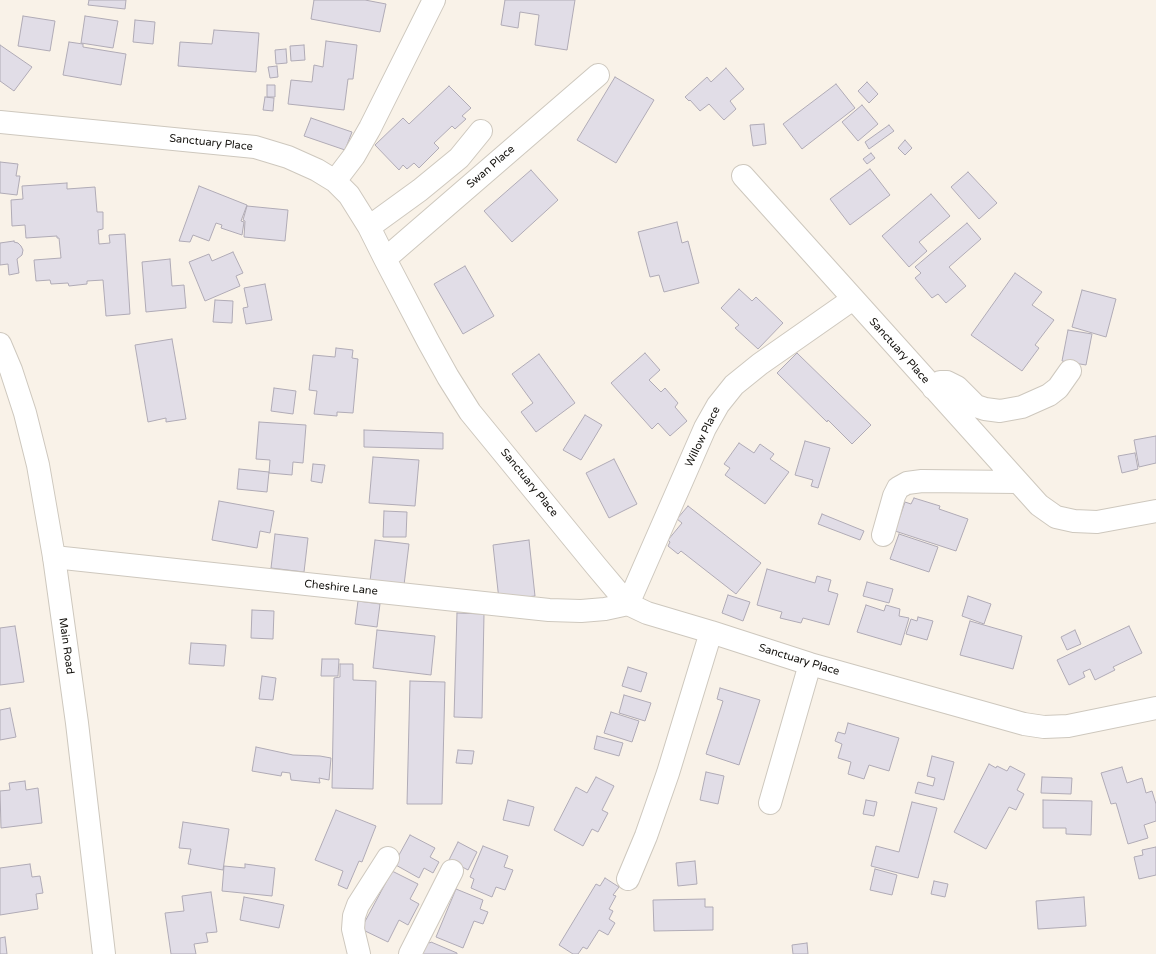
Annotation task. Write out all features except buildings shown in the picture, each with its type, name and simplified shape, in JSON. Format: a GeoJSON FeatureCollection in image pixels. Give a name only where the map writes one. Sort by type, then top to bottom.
{"type":"FeatureCollection","features":[{"type":"Feature","properties":{"kind":"street"},"geometry":{"type":"LineString","coordinates":[[335,181],[354,156],[370,128],[434,0]]}},
{"type":"Feature","properties":{"kind":"street","name":"Swan Place"},"geometry":{"type":"LineString","coordinates":[[385,260],[598,75]]}},
{"type":"Feature","properties":{"kind":"street","name":"Sanctuary Place"},"geometry":{"type":"LineString","coordinates":[[0,122],[255,147],[288,157],[317,170],[335,181],[349,194],[369,227],[385,260],[448,377],[470,412],[628,604],[647,613],[810,664],[1024,724],[1044,727],[1068,726],[1156,708]]}},
{"type":"Feature","properties":{"kind":"street"},"geometry":{"type":"LineString","coordinates":[[369,227],[420,190],[459,158],[481,131]]}},
{"type":"Feature","properties":{"kind":"street","name":"Sanctuary Place"},"geometry":{"type":"LineString","coordinates":[[743,176],[932,388],[1039,505],[1056,517],[1074,521],[1097,522],[1156,511]]}},
{"type":"Feature","properties":{"kind":"street","name":"Willow Place"},"geometry":{"type":"LineString","coordinates":[[628,604],[705,428],[718,405],[734,385],[760,364],[853,299]]}},
{"type":"Feature","properties":{"kind":"street","name":"Main Road"},"geometry":{"type":"LineString","coordinates":[[0,344],[11,370],[38,465],[54,557],[77,724],[104,954]]}},
{"type":"Feature","properties":{"kind":"street"},"geometry":{"type":"LineString","coordinates":[[932,388],[940,382],[947,382],[957,387],[976,406],[1000,412],[1022,407],[1049,395],[1058,388],[1070,371]]}},
{"type":"Feature","properties":{"kind":"street"},"geometry":{"type":"LineString","coordinates":[[883,535],[894,496],[898,488],[907,483],[922,481],[1017,482]]}},
{"type":"Feature","properties":{"kind":"street","name":"Cheshire Lane"},"geometry":{"type":"LineString","coordinates":[[54,557],[549,610],[581,611],[605,609],[628,604]]}},
{"type":"Feature","properties":{"kind":"street"},"geometry":{"type":"LineString","coordinates":[[628,878],[642,848],[663,787],[711,632]]}},
{"type":"Feature","properties":{"kind":"street"},"geometry":{"type":"LineString","coordinates":[[770,803],[810,664]]}},
{"type":"Feature","properties":{"kind":"street"},"geometry":{"type":"LineString","coordinates":[[359,954],[353,930],[354,916],[358,905],[388,858]]}},
{"type":"Feature","properties":{"kind":"street"},"geometry":{"type":"LineString","coordinates":[[410,954],[452,871]]}}]}
